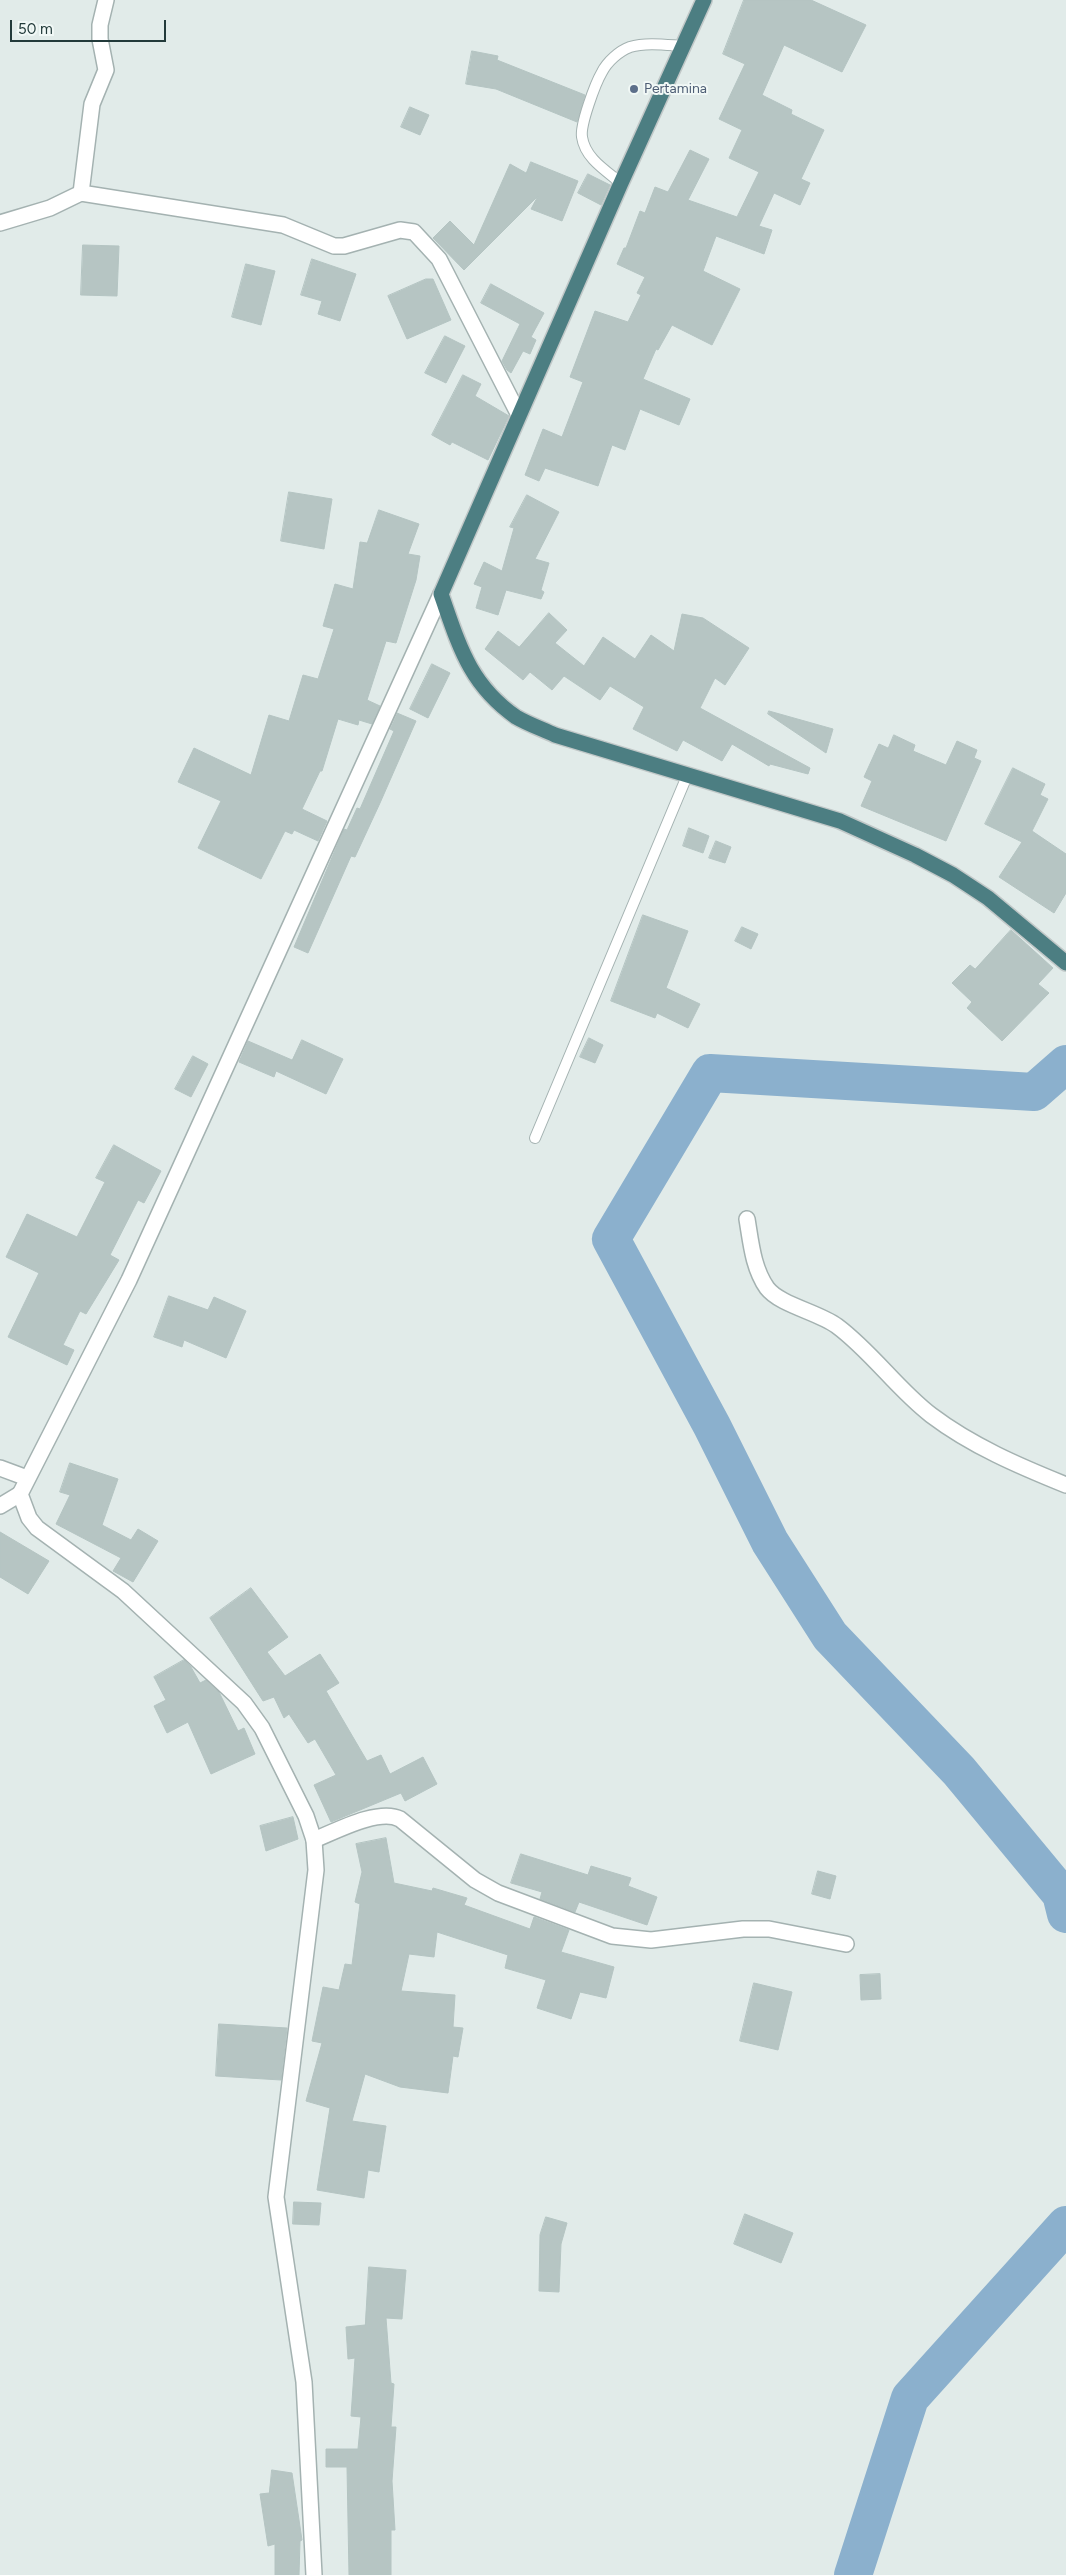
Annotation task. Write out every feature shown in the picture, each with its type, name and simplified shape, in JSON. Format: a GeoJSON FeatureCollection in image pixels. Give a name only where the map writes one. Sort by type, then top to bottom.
{"type":"FeatureCollection","features":[{"type":"Feature","properties":{"kind":"highway"},"geometry":{"type":"LineString","coordinates":[[704,0],[518,415],[441,594],[470,671],[492,697],[518,718],[555,735],[840,821],[915,855],[953,875],[988,898],[1066,963]]}},
{"type":"Feature","properties":{"kind":"street"},"geometry":{"type":"LineString","coordinates":[[81,193],[92,104],[106,70],[100,39],[100,25],[106,0]]}},
{"type":"Feature","properties":{"kind":"street"},"geometry":{"type":"LineString","coordinates":[[0,223],[50,208],[81,193],[283,225],[334,246],[344,246],[400,230],[414,232],[440,259],[518,415]]}},
{"type":"Feature","properties":{"kind":"street"},"geometry":{"type":"LineString","coordinates":[[0,1506],[20,1494],[129,1280],[441,594]]}},
{"type":"Feature","properties":{"kind":"street"},"geometry":{"type":"LineString","coordinates":[[747,1219],[754,1262],[768,1289],[778,1298],[819,1315],[837,1326],[864,1348],[931,1414],[1004,1460],[1066,1485]]}},
{"type":"Feature","properties":{"kind":"street"},"geometry":{"type":"LineString","coordinates":[[0,1468],[27,1478]]}},
{"type":"Feature","properties":{"kind":"street"},"geometry":{"type":"LineString","coordinates":[[20,1494],[29,1518],[37,1528],[123,1590],[244,1703],[262,1728],[306,1816],[314,1840],[316,1870],[290,2092],[278,2164],[276,2197],[304,2382],[314,2575]]}},
{"type":"Feature","properties":{"kind":"street"},"geometry":{"type":"LineString","coordinates":[[314,1840],[369,1819],[388,1814],[400,1819],[475,1880],[498,1893],[612,1936],[651,1940],[743,1929],[769,1929],[846,1944]]}},
{"type":"Feature","properties":{"kind":"lane"},"geometry":{"type":"LineString","coordinates":[[621,183],[592,159],[582,137],[582,126],[601,73],[608,63],[629,47],[683,46]]}},
{"type":"Feature","properties":{"kind":"lane"},"geometry":{"type":"LineString","coordinates":[[535,1138],[687,776]]}},
{"type":"Feature","properties":{"kind":"building"},"geometry":{"type":"Polygon","coordinates":[[[744,0],[811,0],[866,25],[842,72],[784,45],[762,95],[792,110],[791,114],[824,130],[801,179],[810,183],[800,205],[774,193],[759,226],[772,230],[764,254],[716,236],[703,271],[740,289],[712,345],[672,325],[658,350],[656,349],[643,379],[690,399],[679,425],[640,409],[625,450],[612,445],[598,486],[545,468],[539,481],[525,475],[543,429],[562,437],[583,382],[570,377],[595,311],[628,322],[641,295],[637,293],[645,277],[617,264],[624,248],[626,248],[640,211],[645,213],[655,187],[668,192],[690,150],[709,159],[688,200],[737,217],[759,172],[729,158],[742,130],[719,119],[745,64],[723,54],[744,0]]]}},
{"type":"Feature","properties":{"kind":"building"},"geometry":{"type":"Polygon","coordinates":[[[472,51],[498,56],[497,60],[585,95],[577,122],[496,89],[466,84],[472,51]]]}},
{"type":"Feature","properties":{"kind":"building"},"geometry":{"type":"Polygon","coordinates":[[[410,107],[429,115],[420,135],[401,127],[410,107]]]}},
{"type":"Feature","properties":{"kind":"building"},"geometry":{"type":"Polygon","coordinates":[[[531,162],[578,181],[562,221],[531,209],[538,196],[464,270],[433,238],[450,221],[474,245],[510,164],[526,173],[531,162]]]}},
{"type":"Feature","properties":{"kind":"building"},"geometry":{"type":"Polygon","coordinates":[[[588,174],[610,185],[601,205],[578,193],[588,174]]]}},
{"type":"Feature","properties":{"kind":"building"},"geometry":{"type":"Polygon","coordinates":[[[83,245],[119,246],[117,296],[81,295],[83,245]]]}},
{"type":"Feature","properties":{"kind":"building"},"geometry":{"type":"Polygon","coordinates":[[[312,259],[356,274],[340,321],[318,314],[322,301],[301,295],[312,259]]]}},
{"type":"Feature","properties":{"kind":"building"},"geometry":{"type":"Polygon","coordinates":[[[246,264],[275,271],[261,325],[232,317],[246,264]]]}},
{"type":"Feature","properties":{"kind":"building"},"geometry":{"type":"Polygon","coordinates":[[[426,279],[433,279],[451,320],[407,339],[388,296],[426,279]]]}},
{"type":"Feature","properties":{"kind":"building"},"geometry":{"type":"Polygon","coordinates":[[[491,284],[544,313],[531,337],[536,340],[530,354],[523,351],[511,373],[502,361],[520,324],[481,303],[491,284]]]}},
{"type":"Feature","properties":{"kind":"building"},"geometry":{"type":"Polygon","coordinates":[[[445,336],[465,346],[446,383],[425,373],[445,336]]]}},
{"type":"Feature","properties":{"kind":"building"},"geometry":{"type":"Polygon","coordinates":[[[463,375],[481,384],[475,396],[509,416],[488,460],[452,442],[450,445],[432,435],[463,375]]]}},
{"type":"Feature","properties":{"kind":"building"},"geometry":{"type":"Polygon","coordinates":[[[289,492],[332,499],[324,549],[281,541],[289,492]]]}},
{"type":"Feature","properties":{"kind":"building"},"geometry":{"type":"Polygon","coordinates":[[[527,495],[559,512],[535,559],[549,563],[541,590],[544,592],[541,599],[506,590],[498,615],[476,608],[482,587],[474,584],[484,562],[502,571],[514,528],[510,527],[527,495]]]}},
{"type":"Feature","properties":{"kind":"building"},"geometry":{"type":"Polygon","coordinates":[[[379,510],[419,524],[408,554],[420,556],[416,580],[396,643],[386,641],[367,700],[380,706],[372,724],[359,720],[358,725],[338,719],[322,771],[320,771],[302,809],[327,821],[318,841],[294,830],[292,834],[285,831],[261,879],[198,848],[221,801],[178,782],[194,748],[251,775],[269,715],[289,721],[303,675],[318,679],[334,629],[323,626],[335,584],[353,589],[360,542],[367,543],[379,510]]]}},
{"type":"Feature","properties":{"kind":"building"},"geometry":{"type":"Polygon","coordinates":[[[549,613],[567,630],[555,643],[584,666],[603,637],[635,659],[651,635],[674,651],[682,614],[703,618],[749,648],[725,685],[715,678],[700,708],[810,768],[808,774],[770,764],[769,766],[732,744],[722,761],[683,740],[677,751],[633,729],[644,707],[610,686],[600,700],[564,676],[552,690],[530,672],[523,680],[485,649],[498,631],[519,647],[549,613]]]}},
{"type":"Feature","properties":{"kind":"building"},"geometry":{"type":"Polygon","coordinates":[[[432,664],[450,673],[428,718],[410,709],[432,664]]]}},
{"type":"Feature","properties":{"kind":"building"},"geometry":{"type":"Polygon","coordinates":[[[769,711],[833,729],[826,753],[768,714],[769,711]]]}},
{"type":"Feature","properties":{"kind":"building"},"geometry":{"type":"Polygon","coordinates":[[[397,713],[416,721],[355,857],[351,856],[308,953],[294,947],[344,829],[347,830],[357,808],[360,809],[394,731],[390,729],[397,713]]]}},
{"type":"Feature","properties":{"kind":"building"},"geometry":{"type":"Polygon","coordinates":[[[894,735],[915,745],[913,751],[946,765],[957,741],[977,750],[974,758],[981,761],[946,841],[861,806],[872,781],[864,777],[879,744],[888,748],[894,735]]]}},
{"type":"Feature","properties":{"kind":"building"},"geometry":{"type":"Polygon","coordinates":[[[1013,768],[1045,784],[1040,795],[1048,799],[1032,831],[1066,854],[1066,893],[1054,913],[999,877],[1022,842],[985,824],[1013,768]]]}},
{"type":"Feature","properties":{"kind":"building"},"geometry":{"type":"Polygon","coordinates":[[[689,828],[709,836],[703,853],[683,846],[689,828]]]}},
{"type":"Feature","properties":{"kind":"building"},"geometry":{"type":"Polygon","coordinates":[[[716,841],[731,847],[725,863],[709,858],[716,841]]]}},
{"type":"Feature","properties":{"kind":"building"},"geometry":{"type":"Polygon","coordinates":[[[643,915],[688,931],[666,988],[700,1004],[688,1028],[657,1013],[655,1018],[611,1001],[643,915]]]}},
{"type":"Feature","properties":{"kind":"building"},"geometry":{"type":"Polygon","coordinates":[[[742,927],[758,934],[751,949],[735,941],[742,927]]]}},
{"type":"Feature","properties":{"kind":"building"},"geometry":{"type":"Polygon","coordinates":[[[1011,930],[1053,968],[1038,984],[1049,993],[1002,1041],[967,1008],[972,1002],[952,983],[970,965],[975,969],[1011,930]]]}},
{"type":"Feature","properties":{"kind":"building"},"geometry":{"type":"Polygon","coordinates":[[[589,1038],[603,1045],[595,1063],[580,1057],[589,1038]]]}},
{"type":"Feature","properties":{"kind":"building"},"geometry":{"type":"Polygon","coordinates":[[[302,1040],[343,1059],[326,1094],[276,1071],[274,1077],[239,1062],[248,1041],[292,1060],[302,1040]]]}},
{"type":"Feature","properties":{"kind":"building"},"geometry":{"type":"Polygon","coordinates":[[[193,1056],[208,1064],[191,1097],[175,1089],[193,1056]]]}},
{"type":"Feature","properties":{"kind":"building"},"geometry":{"type":"Polygon","coordinates":[[[114,1145],[161,1171],[144,1203],[138,1200],[110,1255],[119,1260],[86,1314],[80,1311],[63,1345],[74,1350],[67,1365],[8,1337],[39,1273],[6,1257],[27,1214],[77,1237],[105,1182],[96,1178],[114,1145]]]}},
{"type":"Feature","properties":{"kind":"building"},"geometry":{"type":"Polygon","coordinates":[[[169,1296],[208,1310],[214,1297],[246,1311],[226,1358],[184,1340],[182,1347],[154,1337],[169,1296]]]}},
{"type":"Feature","properties":{"kind":"building"},"geometry":{"type":"Polygon","coordinates":[[[70,1463],[118,1479],[102,1525],[131,1540],[138,1529],[158,1541],[133,1582],[113,1571],[121,1558],[56,1524],[70,1495],[60,1492],[70,1463]]]}},
{"type":"Feature","properties":{"kind":"building"},"geometry":{"type":"Polygon","coordinates":[[[0,1532],[49,1561],[28,1594],[0,1577],[0,1532]]]}},
{"type":"Feature","properties":{"kind":"building"},"geometry":{"type":"Polygon","coordinates":[[[251,1588],[288,1637],[267,1652],[285,1676],[320,1654],[339,1683],[326,1691],[367,1761],[381,1755],[390,1774],[423,1757],[437,1784],[405,1801],[401,1793],[331,1822],[314,1785],[336,1775],[315,1739],[308,1743],[289,1714],[284,1718],[274,1697],[263,1701],[210,1618],[251,1588]]]}},
{"type":"Feature","properties":{"kind":"building"},"geometry":{"type":"Polygon","coordinates":[[[184,1660],[191,1667],[200,1683],[206,1680],[219,1692],[238,1731],[244,1728],[255,1754],[211,1774],[188,1722],[167,1733],[154,1706],[166,1700],[154,1677],[184,1660]]]}},
{"type":"Feature","properties":{"kind":"building"},"geometry":{"type":"Polygon","coordinates":[[[293,1817],[298,1839],[266,1851],[260,1826],[293,1817]]]}},
{"type":"Feature","properties":{"kind":"building"},"geometry":{"type":"Polygon","coordinates":[[[386,1838],[394,1883],[432,1891],[433,1888],[467,1898],[464,1905],[530,1929],[534,1917],[569,1930],[561,1952],[614,1967],[606,1998],[580,1992],[571,2019],[537,2008],[546,1980],[505,1968],[508,1955],[437,1932],[434,1957],[409,1954],[401,1991],[455,1995],[453,2027],[463,2028],[458,2057],[453,2056],[448,2093],[400,2087],[365,2074],[352,2121],[386,2126],[379,2172],[368,2170],[364,2198],[317,2190],[330,2108],[306,2101],[322,2043],[312,2041],[323,1987],[339,1990],[345,1964],[352,1965],[360,1904],[355,1902],[362,1872],[356,1844],[386,1838]]]}},
{"type":"Feature","properties":{"kind":"building"},"geometry":{"type":"Polygon","coordinates":[[[521,1854],[588,1875],[591,1866],[631,1878],[628,1886],[657,1897],[647,1925],[579,1902],[575,1912],[540,1899],[542,1892],[511,1883],[521,1854]]]}},
{"type":"Feature","properties":{"kind":"building"},"geometry":{"type":"Polygon","coordinates":[[[818,1871],[836,1876],[830,1899],[812,1894],[818,1871]]]}},
{"type":"Feature","properties":{"kind":"building"},"geometry":{"type":"Polygon","coordinates":[[[880,1974],[881,1999],[861,2000],[860,1975],[880,1974]]]}},
{"type":"Feature","properties":{"kind":"building"},"geometry":{"type":"Polygon","coordinates":[[[754,1983],[792,1992],[778,2050],[740,2041],[754,1983]]]}},
{"type":"Feature","properties":{"kind":"building"},"geometry":{"type":"Polygon","coordinates":[[[219,2024],[287,2028],[281,2080],[216,2076],[219,2024]]]}},
{"type":"Feature","properties":{"kind":"building"},"geometry":{"type":"Polygon","coordinates":[[[294,2202],[321,2203],[319,2225],[293,2224],[294,2202]]]}},
{"type":"Feature","properties":{"kind":"building"},"geometry":{"type":"Polygon","coordinates":[[[745,2214],[793,2233],[781,2263],[734,2244],[745,2214]]]}},
{"type":"Feature","properties":{"kind":"building"},"geometry":{"type":"Polygon","coordinates":[[[546,2217],[567,2223],[561,2244],[559,2292],[539,2291],[540,2235],[546,2217]]]}},
{"type":"Feature","properties":{"kind":"building"},"geometry":{"type":"Polygon","coordinates":[[[369,2267],[406,2270],[402,2319],[386,2318],[391,2383],[394,2384],[391,2427],[396,2427],[392,2481],[395,2530],[391,2530],[391,2575],[349,2575],[347,2467],[326,2467],[326,2449],[358,2449],[361,2417],[351,2416],[355,2358],[348,2359],[346,2327],[365,2325],[369,2267]]]}},
{"type":"Feature","properties":{"kind":"building"},"geometry":{"type":"Polygon","coordinates":[[[272,2470],[292,2473],[302,2540],[300,2541],[299,2575],[275,2575],[275,2544],[268,2546],[260,2494],[269,2493],[272,2470]]]}},
{"type":"Feature","properties":{"kind":"waterway"},"geometry":{"type":"LineString","coordinates":[[1066,1064],[1034,1092],[710,1073],[611,1239],[712,1426],[770,1542],[830,1636],[959,1771],[1061,1894],[1066,1914]]}},
{"type":"Feature","properties":{"kind":"waterway"},"geometry":{"type":"LineString","coordinates":[[853,2575],[910,2398],[1066,2225]]}},
{"type":"Feature","properties":{"kind":"place","name":"Pertamina"},"geometry":{"type":"Point","coordinates":[634,89]}}]}
